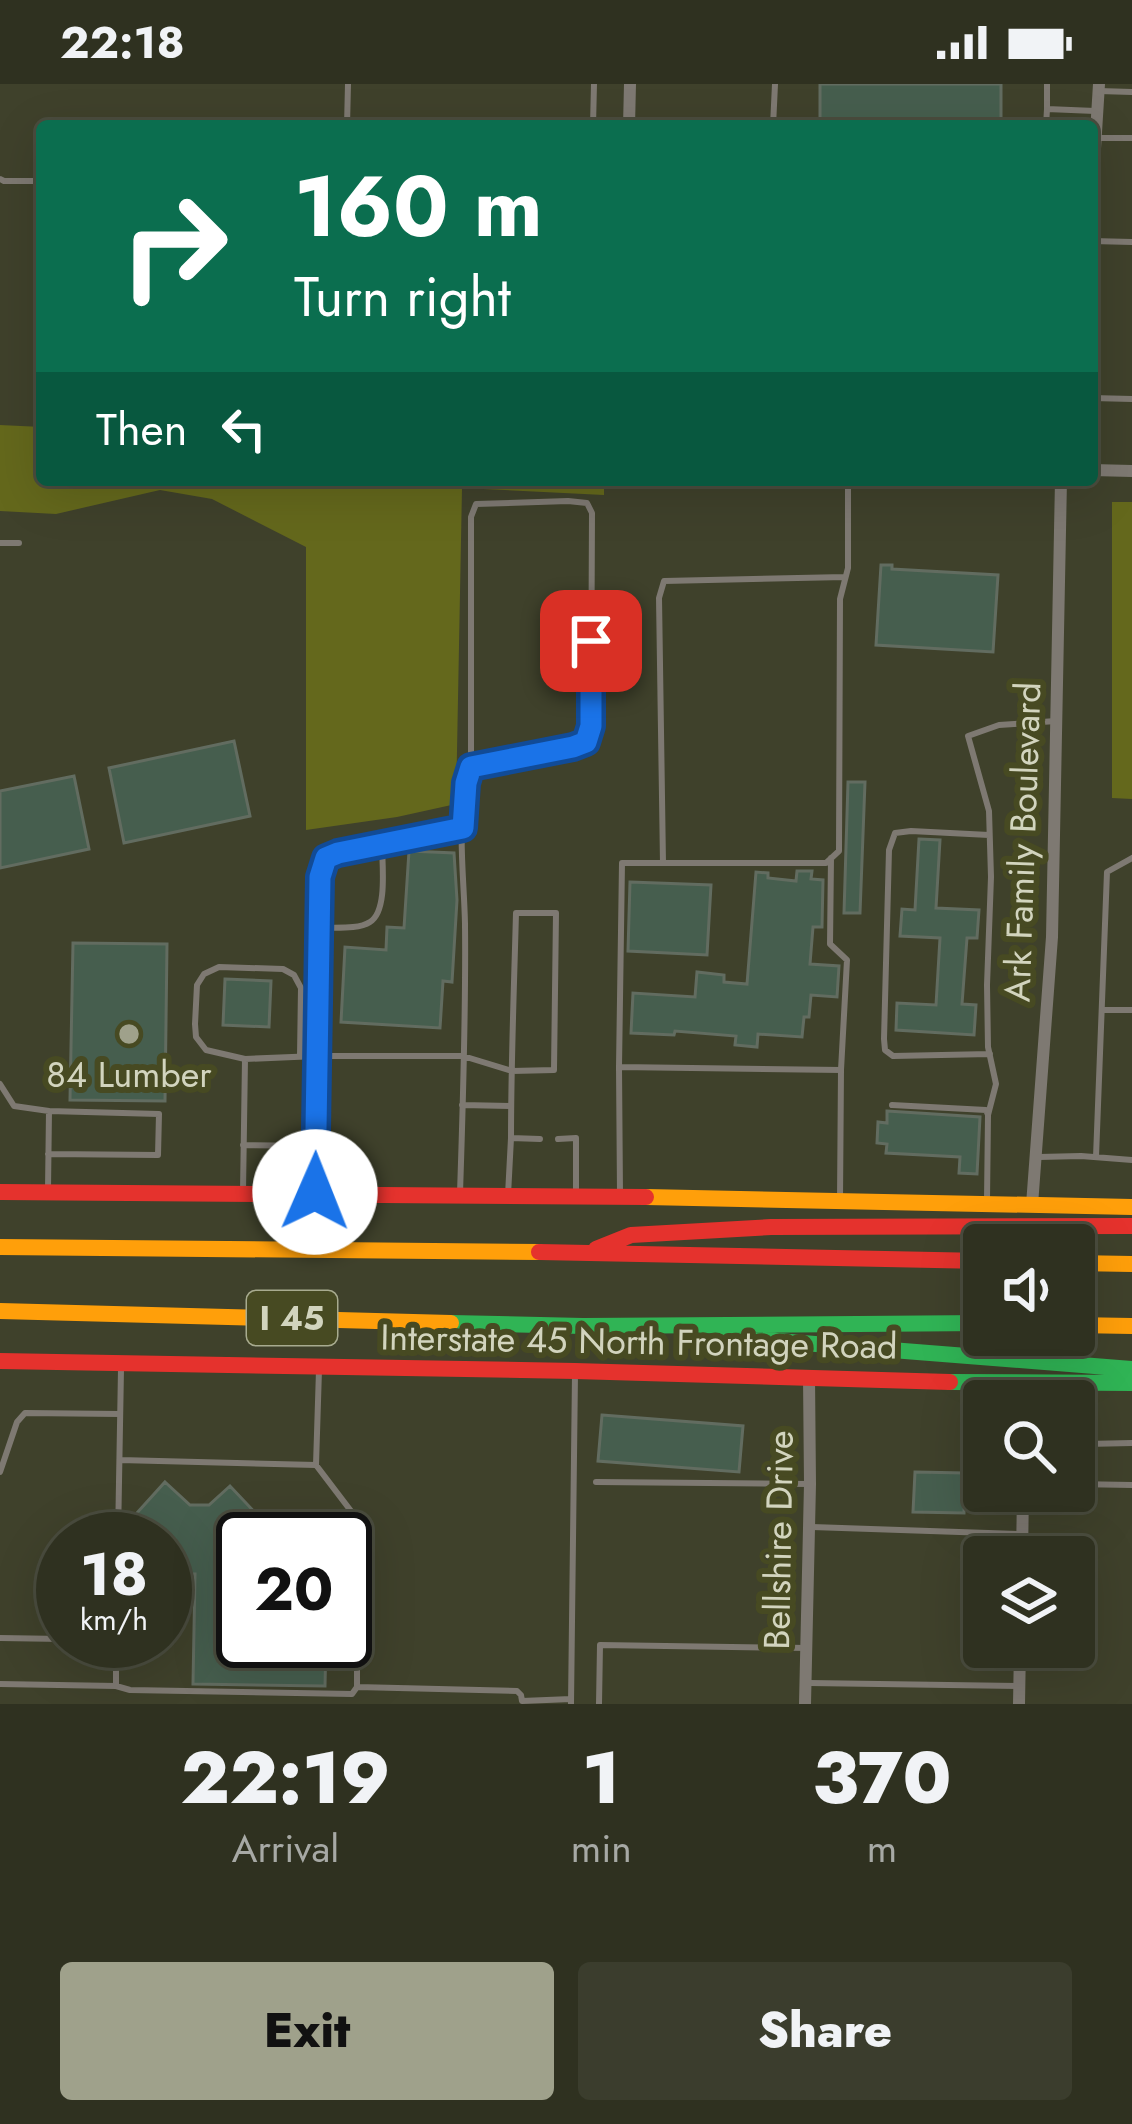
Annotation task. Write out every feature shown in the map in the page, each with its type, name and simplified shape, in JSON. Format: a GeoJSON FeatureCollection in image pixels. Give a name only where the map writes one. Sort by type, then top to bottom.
{"type":"FeatureCollection","features":[{"type":"Feature","properties":{"kind":"main road"},"geometry":{"type":"LineString","coordinates":[[0,1192],[620,1196],[1132,1207]]}},
{"type":"Feature","properties":{"kind":"main road"},"geometry":{"type":"LineString","coordinates":[[589,1252],[631,1235],[771,1227],[1132,1226]]}},
{"type":"Feature","properties":{"kind":"main road","name":"I 45"},"geometry":{"type":"LineString","coordinates":[[0,1247],[963,1261]]}},
{"type":"Feature","properties":{"kind":"main road"},"geometry":{"type":"LineString","coordinates":[[1095,1263],[1132,1264]]}},
{"type":"Feature","properties":{"kind":"main road","name":"I 45"},"geometry":{"type":"LineString","coordinates":[[0,1311],[583,1326],[963,1323]]}},
{"type":"Feature","properties":{"kind":"main road"},"geometry":{"type":"LineString","coordinates":[[1095,1325],[1132,1326]]}},
{"type":"Feature","properties":{"kind":"main road"},"geometry":{"type":"LineString","coordinates":[[583,1326],[1132,1369]]}},
{"type":"Feature","properties":{"kind":"main road","name":"Interstate 45 North Frontage Road"},"geometry":{"type":"LineString","coordinates":[[0,1361],[809,1377],[963,1388]]}},
{"type":"Feature","properties":{"kind":"main road","name":"Interstate 45 North Frontage Road"},"geometry":{"type":"LineString","coordinates":[[1095,1386],[1132,1383]]}},
{"type":"Feature","properties":{"kind":"street"},"geometry":{"type":"LineString","coordinates":[[629,120],[630,84]]}},
{"type":"Feature","properties":{"kind":"street"},"geometry":{"type":"LineString","coordinates":[[1098,138],[1100,88]]}},
{"type":"Feature","properties":{"kind":"street"},"geometry":{"type":"LineString","coordinates":[[1098,470],[1132,471]]}},
{"type":"Feature","properties":{"kind":"street","name":"Ark Family Boulevard"},"geometry":{"type":"LineString","coordinates":[[1032,1205],[1052,937],[1061,486]]}},
{"type":"Feature","properties":{"kind":"street","name":"Bellshire Drive"},"geometry":{"type":"LineString","coordinates":[[805,1704],[809,1377]]}},
{"type":"Feature","properties":{"kind":"street"},"geometry":{"type":"LineString","coordinates":[[1022,1534],[1023,1512]]}},
{"type":"Feature","properties":{"kind":"street"},"geometry":{"type":"LineString","coordinates":[[1019,1668],[1019,1704]]}},
{"type":"Feature","properties":{"kind":"lane"},"geometry":{"type":"LineString","coordinates":[[347,120],[348,84]]}},
{"type":"Feature","properties":{"kind":"lane"},"geometry":{"type":"LineString","coordinates":[[593,120],[594,84]]}},
{"type":"Feature","properties":{"kind":"lane"},"geometry":{"type":"LineString","coordinates":[[773,120],[775,84]]}},
{"type":"Feature","properties":{"kind":"lane"},"geometry":{"type":"LineString","coordinates":[[1046,120],[1047,84]]}},
{"type":"Feature","properties":{"kind":"lane"},"geometry":{"type":"LineString","coordinates":[[1100,88],[1132,92]]}},
{"type":"Feature","properties":{"kind":"lane"},"geometry":{"type":"LineString","coordinates":[[1047,109],[1099,111]]}},
{"type":"Feature","properties":{"kind":"lane"},"geometry":{"type":"LineString","coordinates":[[1098,138],[1132,138]]}},
{"type":"Feature","properties":{"kind":"lane"},"geometry":{"type":"LineString","coordinates":[[1,182],[36,181]]}},
{"type":"Feature","properties":{"kind":"lane"},"geometry":{"type":"LineString","coordinates":[[1098,241],[1132,242]]}},
{"type":"Feature","properties":{"kind":"lane"},"geometry":{"type":"LineString","coordinates":[[1098,398],[1132,399]]}},
{"type":"Feature","properties":{"kind":"lane"},"geometry":{"type":"LineString","coordinates":[[620,1196],[622,862],[826,863],[839,851],[840,599],[848,568],[848,486]]}},
{"type":"Feature","properties":{"kind":"lane"},"geometry":{"type":"LineString","coordinates":[[460,1196],[463,828],[471,767],[470,517],[476,504],[587,503],[592,513],[591,726],[586,742],[471,767]]}},
{"type":"Feature","properties":{"kind":"lane"},"geometry":{"type":"LineString","coordinates":[[0,543],[19,543]]}},
{"type":"Feature","properties":{"kind":"lane"},"geometry":{"type":"LineString","coordinates":[[663,862],[659,598],[664,581],[845,577]]}},
{"type":"Feature","properties":{"kind":"lane"},"geometry":{"type":"LineString","coordinates":[[986,1204],[988,1115],[996,1084],[987,985],[991,877],[988,812],[968,736],[999,725],[1056,721]]}},
{"type":"Feature","properties":{"kind":"lane"},"geometry":{"type":"LineString","coordinates":[[315,1192],[320,877],[326,858],[463,828]]}},
{"type":"Feature","properties":{"kind":"lane"},"geometry":{"type":"LineString","coordinates":[[989,835],[895,833],[889,850],[884,1039],[893,1056],[990,1054]]}},
{"type":"Feature","properties":{"kind":"lane"},"geometry":{"type":"LineString","coordinates":[[319,928],[366,925],[376,919],[382,908],[382,844]]}},
{"type":"Feature","properties":{"kind":"lane"},"geometry":{"type":"LineString","coordinates":[[831,858],[830,944],[847,960],[840,1203]]}},
{"type":"Feature","properties":{"kind":"lane"},"geometry":{"type":"LineString","coordinates":[[1096,1157],[1107,872],[1132,858]]}},
{"type":"Feature","properties":{"kind":"lane"},"geometry":{"type":"LineString","coordinates":[[300,1056],[301,988],[294,975],[283,969],[219,967],[204,974],[197,985],[196,1037],[206,1050],[245,1059],[463,1057],[512,1071],[554,1070],[556,913],[516,913],[512,1071],[511,1106],[511,1138],[508,1196]]}},
{"type":"Feature","properties":{"kind":"lane"},"geometry":{"type":"LineString","coordinates":[[1102,1010],[1132,1010]]}},
{"type":"Feature","properties":{"kind":"lane"},"geometry":{"type":"LineString","coordinates":[[243,1193],[245,1059]]}},
{"type":"Feature","properties":{"kind":"lane"},"geometry":{"type":"LineString","coordinates":[[619,1067],[841,1070]]}},
{"type":"Feature","properties":{"kind":"lane"},"geometry":{"type":"LineString","coordinates":[[0,1084],[14,1106],[159,1114],[158,1155],[48,1154]]}},
{"type":"Feature","properties":{"kind":"lane"},"geometry":{"type":"LineString","coordinates":[[462,1105],[511,1106]]}},
{"type":"Feature","properties":{"kind":"lane"},"geometry":{"type":"LineString","coordinates":[[892,1105],[980,1108],[988,1115]]}},
{"type":"Feature","properties":{"kind":"lane"},"geometry":{"type":"LineString","coordinates":[[48,1193],[49,1111]]}},
{"type":"Feature","properties":{"kind":"lane"},"geometry":{"type":"LineString","coordinates":[[511,1138],[540,1138]]}},
{"type":"Feature","properties":{"kind":"lane"},"geometry":{"type":"LineString","coordinates":[[558,1138],[576,1138],[576,1197]]}},
{"type":"Feature","properties":{"kind":"lane"},"geometry":{"type":"LineString","coordinates":[[244,1145],[316,1146]]}},
{"type":"Feature","properties":{"kind":"lane"},"geometry":{"type":"LineString","coordinates":[[1035,1157],[1132,1160]]}},
{"type":"Feature","properties":{"kind":"lane"},"geometry":{"type":"LineString","coordinates":[[119,1512],[121,1363]]}},
{"type":"Feature","properties":{"kind":"lane"},"geometry":{"type":"LineString","coordinates":[[319,1366],[316,1465],[358,1524],[354,1695]]}},
{"type":"Feature","properties":{"kind":"lane"},"geometry":{"type":"LineString","coordinates":[[0,1684],[354,1695],[517,1691],[522,1702],[571,1702],[575,1371]]}},
{"type":"Feature","properties":{"kind":"lane"},"geometry":{"type":"LineString","coordinates":[[0,1472],[25,1412],[120,1414]]}},
{"type":"Feature","properties":{"kind":"lane"},"geometry":{"type":"LineString","coordinates":[[1095,1444],[1132,1443]]}},
{"type":"Feature","properties":{"kind":"lane"},"geometry":{"type":"LineString","coordinates":[[120,1460],[316,1465]]}},
{"type":"Feature","properties":{"kind":"lane"},"geometry":{"type":"LineString","coordinates":[[596,1482],[810,1484]]}},
{"type":"Feature","properties":{"kind":"lane"},"geometry":{"type":"LineString","coordinates":[[1095,1484],[1132,1485]]}},
{"type":"Feature","properties":{"kind":"lane"},"geometry":{"type":"LineString","coordinates":[[808,1527],[1022,1534]]}},
{"type":"Feature","properties":{"kind":"lane"},"geometry":{"type":"LineString","coordinates":[[0,1638],[36,1639]]}},
{"type":"Feature","properties":{"kind":"lane"},"geometry":{"type":"LineString","coordinates":[[599,1704],[600,1646],[806,1648]]}},
{"type":"Feature","properties":{"kind":"lane"},"geometry":{"type":"LineString","coordinates":[[116,1668],[116,1686]]}},
{"type":"Feature","properties":{"kind":"lane"},"geometry":{"type":"LineString","coordinates":[[805,1683],[1019,1687]]}},
{"type":"Feature","properties":{"kind":"lane"},"geometry":{"type":"LineString","coordinates":[[205,1704],[206,1691]]}},
{"type":"Feature","properties":{"kind":"shaded area"},"geometry":{"type":"Polygon","coordinates":[[[0,425],[36,427],[36,486],[604,486],[604,495],[462,488],[456,804],[306,830],[306,547],[212,499],[160,490],[56,514],[0,511],[0,425]]]}},
{"type":"Feature","properties":{"kind":"shaded area"},"geometry":{"type":"Polygon","coordinates":[[[1112,502],[1132,502],[1132,799],[1112,798],[1112,502]]]}},
{"type":"Feature","properties":{"kind":"building"},"geometry":{"type":"Polygon","coordinates":[[[820,84],[1001,84],[1001,120],[820,120],[820,84]]]}},
{"type":"Feature","properties":{"kind":"building"},"geometry":{"type":"Polygon","coordinates":[[[881,565],[998,575],[993,652],[876,645],[881,565]]]}},
{"type":"Feature","properties":{"kind":"building"},"geometry":{"type":"Polygon","coordinates":[[[234,741],[250,816],[124,843],[109,768],[234,741]]]}},
{"type":"Feature","properties":{"kind":"building"},"geometry":{"type":"Polygon","coordinates":[[[74,776],[89,849],[0,868],[0,791],[74,776]]]}},
{"type":"Feature","properties":{"kind":"building"},"geometry":{"type":"Polygon","coordinates":[[[848,782],[865,782],[860,913],[844,913],[848,782]]]}},
{"type":"Feature","properties":{"kind":"building"},"geometry":{"type":"Polygon","coordinates":[[[919,839],[940,840],[936,908],[979,910],[977,938],[967,938],[962,1004],[976,1005],[974,1035],[896,1030],[897,1003],[936,1005],[940,938],[900,936],[902,909],[915,910],[919,839]]]}},
{"type":"Feature","properties":{"kind":"building"},"geometry":{"type":"Polygon","coordinates":[[[409,851],[454,853],[457,900],[452,982],[443,981],[440,1028],[341,1022],[345,947],[386,950],[387,927],[404,928],[409,851]]]}},
{"type":"Feature","properties":{"kind":"building"},"geometry":{"type":"Polygon","coordinates":[[[797,871],[812,871],[811,879],[823,880],[822,927],[813,927],[810,964],[839,966],[837,997],[811,995],[802,1037],[758,1034],[757,1047],[735,1045],[736,1036],[631,1033],[633,993],[695,997],[697,972],[747,984],[756,872],[796,881],[797,871]]]}},
{"type":"Feature","properties":{"kind":"building"},"geometry":{"type":"Polygon","coordinates":[[[630,882],[711,885],[707,955],[628,951],[630,882]]]}},
{"type":"Feature","properties":{"kind":"building"},"geometry":{"type":"Polygon","coordinates":[[[73,943],[167,944],[165,1101],[70,1100],[73,943]]]}},
{"type":"Feature","properties":{"kind":"building"},"geometry":{"type":"Polygon","coordinates":[[[225,979],[271,981],[269,1027],[223,1025],[225,979]]]}},
{"type":"Feature","properties":{"kind":"building"},"geometry":{"type":"Polygon","coordinates":[[[887,1111],[980,1117],[977,1174],[959,1173],[960,1157],[886,1153],[887,1144],[877,1143],[878,1122],[887,1123],[887,1111]]]}},
{"type":"Feature","properties":{"kind":"building"},"geometry":{"type":"Polygon","coordinates":[[[602,1415],[743,1426],[739,1472],[598,1461],[602,1415]]]}},
{"type":"Feature","properties":{"kind":"building"},"geometry":{"type":"Polygon","coordinates":[[[915,1472],[963,1473],[964,1513],[913,1512],[915,1472]]]}},
{"type":"Feature","properties":{"kind":"building"},"geometry":{"type":"Polygon","coordinates":[[[165,1482],[190,1505],[209,1505],[230,1486],[255,1512],[216,1512],[216,1668],[325,1668],[325,1686],[193,1684],[192,1512],[138,1512],[165,1482]]]}},
{"type":"Feature","properties":{"kind":"traffic: fast"},"geometry":{"type":"LineString","coordinates":[[451,1323],[963,1323]]}},
{"type":"Feature","properties":{"kind":"traffic: fast"},"geometry":{"type":"LineString","coordinates":[[727,1337],[1132,1369]]}},
{"type":"Feature","properties":{"kind":"traffic: fast"},"geometry":{"type":"LineString","coordinates":[[950,1382],[1132,1383]]}},
{"type":"Feature","properties":{"kind":"traffic: slow"},"geometry":{"type":"LineString","coordinates":[[646,1197],[1132,1207]]}},
{"type":"Feature","properties":{"kind":"traffic: slow"},"geometry":{"type":"LineString","coordinates":[[0,1247],[539,1252]]}},
{"type":"Feature","properties":{"kind":"traffic: slow"},"geometry":{"type":"LineString","coordinates":[[1095,1263],[1132,1264]]}},
{"type":"Feature","properties":{"kind":"traffic: slow"},"geometry":{"type":"LineString","coordinates":[[0,1311],[451,1323]]}},
{"type":"Feature","properties":{"kind":"traffic: slow"},"geometry":{"type":"LineString","coordinates":[[1095,1325],[1132,1326]]}},
{"type":"Feature","properties":{"kind":"traffic: jam"},"geometry":{"type":"LineString","coordinates":[[0,1192],[646,1197]]}},
{"type":"Feature","properties":{"kind":"traffic: jam"},"geometry":{"type":"LineString","coordinates":[[596,1249],[631,1235],[771,1227],[1132,1226]]}},
{"type":"Feature","properties":{"kind":"traffic: jam"},"geometry":{"type":"LineString","coordinates":[[539,1252],[963,1261]]}},
{"type":"Feature","properties":{"kind":"traffic: jam"},"geometry":{"type":"LineString","coordinates":[[0,1361],[950,1382]]}},
{"type":"Feature","properties":{"kind":"place","name":"84 Lumber"},"geometry":{"type":"Point","coordinates":[129,1034]}},
{"type":"Feature","properties":{"kind":"route"},"geometry":{"type":"LineString","coordinates":[[315,1192],[320,877],[326,858],[463,828],[471,767],[586,742],[591,726],[591,641]]}}]}
